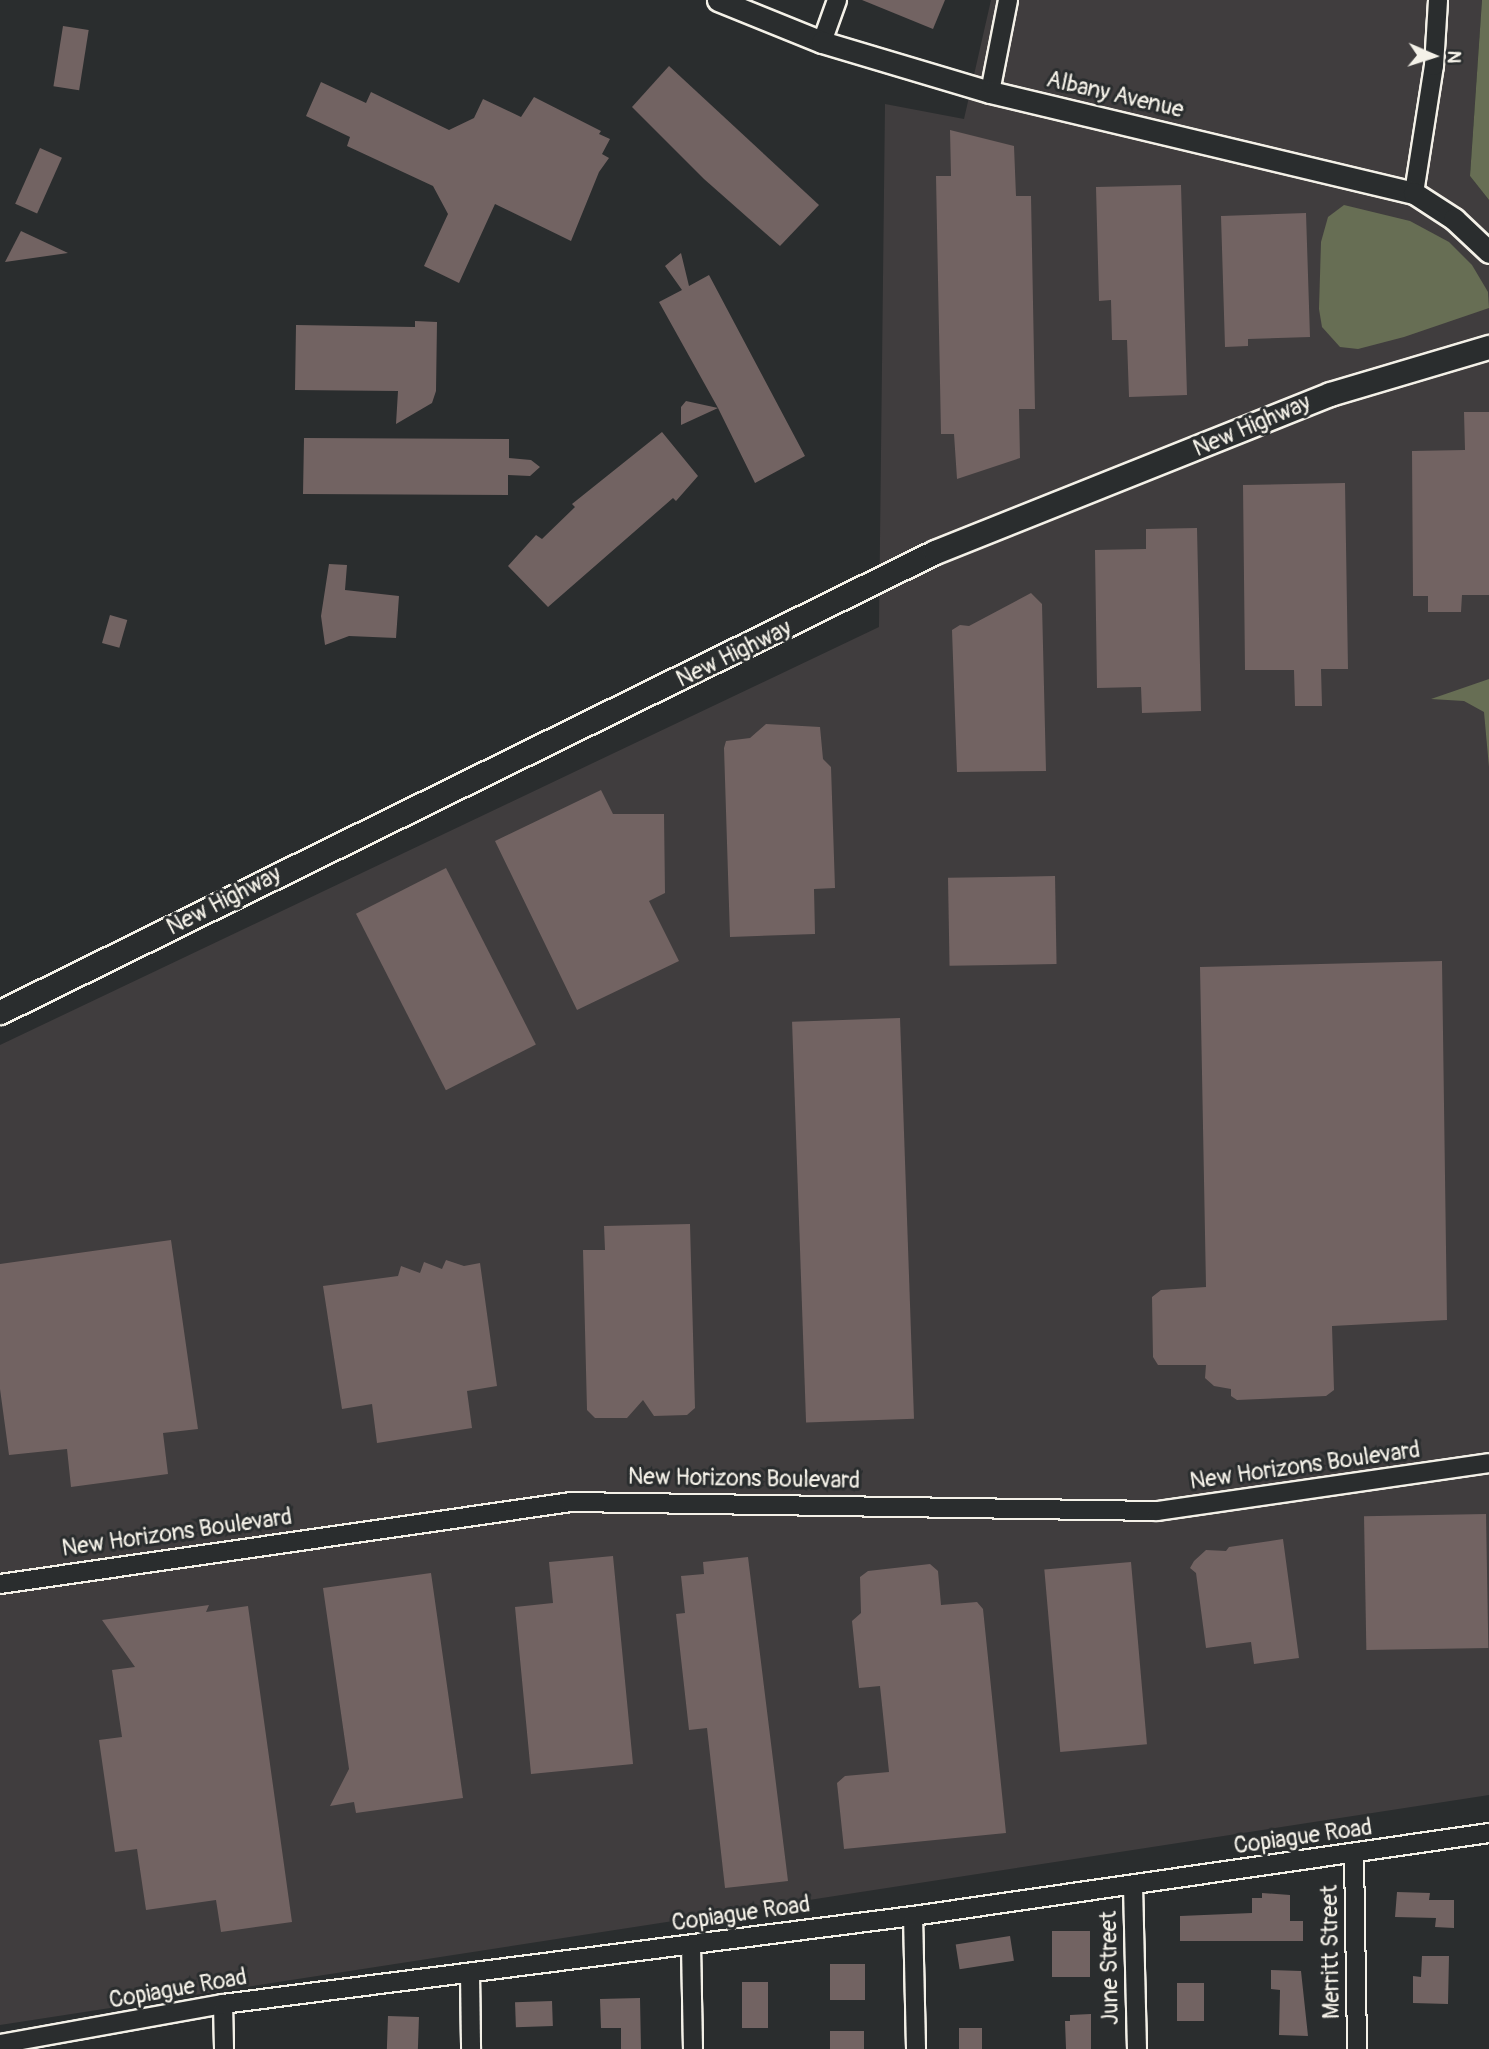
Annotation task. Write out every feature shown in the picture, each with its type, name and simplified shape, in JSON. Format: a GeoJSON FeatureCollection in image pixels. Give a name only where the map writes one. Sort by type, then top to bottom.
{"type":"FeatureCollection","features":[{"type":"Feature","properties":{"kind":"main road","name":"New Highway"},"geometry":{"type":"LineString","coordinates":[[0,1012],[935,552],[1330,394],[1489,347]]}},
{"type":"Feature","properties":{"kind":"street","name":"Albany Avenue"},"geometry":{"type":"LineString","coordinates":[[718,0],[822,41],[990,92],[1414,193],[1454,219],[1489,252]]}},
{"type":"Feature","properties":{"kind":"street"},"geometry":{"type":"LineString","coordinates":[[822,41],[837,0]]}},
{"type":"Feature","properties":{"kind":"street"},"geometry":{"type":"LineString","coordinates":[[990,92],[1008,0]]}},
{"type":"Feature","properties":{"kind":"street"},"geometry":{"type":"LineString","coordinates":[[1414,193],[1434,66],[1438,0]]}},
{"type":"Feature","properties":{"kind":"street","name":"New Horizons Boulevard"},"geometry":{"type":"LineString","coordinates":[[0,1584],[571,1502],[1157,1511],[1489,1463]]}},
{"type":"Feature","properties":{"kind":"street","name":"Copiague Road"},"geometry":{"type":"LineString","coordinates":[[0,2044],[223,2004],[914,1916],[1489,1833]]}},
{"type":"Feature","properties":{"kind":"street","name":"Merritt Street"},"geometry":{"type":"LineString","coordinates":[[1354,1854],[1357,2049]]}},
{"type":"Feature","properties":{"kind":"street","name":"June Street"},"geometry":{"type":"LineString","coordinates":[[1133,1886],[1137,2049]]}},
{"type":"Feature","properties":{"kind":"street"},"geometry":{"type":"LineString","coordinates":[[914,1916],[916,2049]]}},
{"type":"Feature","properties":{"kind":"street"},"geometry":{"type":"LineString","coordinates":[[691,1945],[693,2049]]}},
{"type":"Feature","properties":{"kind":"street"},"geometry":{"type":"LineString","coordinates":[[470,1973],[471,2049]]}},
{"type":"Feature","properties":{"kind":"street"},"geometry":{"type":"LineString","coordinates":[[223,2004],[224,2049]]}},
{"type":"Feature","properties":{"kind":"shaded area"},"geometry":{"type":"Polygon","coordinates":[[[991,0],[1482,0],[1470,176],[1489,200],[1489,1795],[0,2025],[0,1045],[879,627],[885,104],[964,119],[991,0]]]}},
{"type":"Feature","properties":{"kind":"green space"},"geometry":{"type":"Polygon","coordinates":[[[1482,0],[1489,0],[1489,200],[1470,176],[1482,0]]]}},
{"type":"Feature","properties":{"kind":"green space"},"geometry":{"type":"Polygon","coordinates":[[[1344,205],[1410,221],[1449,242],[1472,265],[1488,292],[1489,308],[1404,337],[1358,349],[1340,347],[1322,327],[1319,309],[1321,242],[1328,217],[1344,205]]]}},
{"type":"Feature","properties":{"kind":"green space"},"geometry":{"type":"Polygon","coordinates":[[[1489,679],[1489,767],[1484,712],[1464,701],[1431,699],[1489,679]]]}},
{"type":"Feature","properties":{"kind":"building"},"geometry":{"type":"Polygon","coordinates":[[[862,0],[945,0],[933,29],[862,0]]]}},
{"type":"Feature","properties":{"kind":"building"},"geometry":{"type":"Polygon","coordinates":[[[63,26],[89,30],[79,90],[53,86],[63,26]]]}},
{"type":"Feature","properties":{"kind":"building"},"geometry":{"type":"Polygon","coordinates":[[[669,66],[819,205],[780,246],[704,179],[632,107],[669,66]]]}},
{"type":"Feature","properties":{"kind":"building"},"geometry":{"type":"Polygon","coordinates":[[[321,82],[366,103],[371,92],[449,130],[474,118],[483,99],[521,117],[534,97],[601,131],[599,134],[610,139],[602,154],[609,158],[599,172],[571,241],[495,204],[459,283],[424,266],[448,214],[433,186],[347,146],[350,137],[306,116],[321,82]]]}},
{"type":"Feature","properties":{"kind":"building"},"geometry":{"type":"Polygon","coordinates":[[[950,130],[1014,146],[1016,196],[1031,196],[1035,409],[1019,409],[1020,458],[957,479],[954,434],[941,434],[936,176],[951,176],[950,130]]]}},
{"type":"Feature","properties":{"kind":"building"},"geometry":{"type":"Polygon","coordinates":[[[40,148],[62,158],[37,213],[15,204],[40,148]]]}},
{"type":"Feature","properties":{"kind":"building"},"geometry":{"type":"Polygon","coordinates":[[[1181,185],[1187,395],[1129,397],[1127,340],[1112,340],[1111,300],[1099,301],[1096,187],[1181,185]]]}},
{"type":"Feature","properties":{"kind":"building"},"geometry":{"type":"Polygon","coordinates":[[[1306,213],[1310,337],[1248,339],[1248,346],[1225,347],[1221,216],[1306,213]]]}},
{"type":"Feature","properties":{"kind":"building"},"geometry":{"type":"Polygon","coordinates":[[[21,231],[68,253],[5,262],[21,231]]]}},
{"type":"Feature","properties":{"kind":"building"},"geometry":{"type":"Polygon","coordinates":[[[681,253],[689,286],[709,275],[805,456],[755,483],[718,408],[659,302],[682,290],[665,266],[681,253]]]}},
{"type":"Feature","properties":{"kind":"building"},"geometry":{"type":"Polygon","coordinates":[[[415,321],[437,322],[436,391],[432,403],[396,424],[398,391],[295,390],[296,325],[415,327],[415,321]]]}},
{"type":"Feature","properties":{"kind":"building"},"geometry":{"type":"Polygon","coordinates":[[[686,401],[718,408],[681,425],[681,407],[686,401]]]}},
{"type":"Feature","properties":{"kind":"building"},"geometry":{"type":"Polygon","coordinates":[[[1464,412],[1489,412],[1489,595],[1462,595],[1461,612],[1428,612],[1428,596],[1413,596],[1412,451],[1465,450],[1464,412]]]}},
{"type":"Feature","properties":{"kind":"building"},"geometry":{"type":"Polygon","coordinates":[[[662,432],[698,476],[676,501],[673,498],[548,607],[508,566],[536,535],[542,539],[575,507],[572,504],[662,432]]]}},
{"type":"Feature","properties":{"kind":"building"},"geometry":{"type":"Polygon","coordinates":[[[304,438],[509,439],[509,458],[531,460],[540,467],[530,476],[508,475],[508,495],[303,494],[304,438]]]}},
{"type":"Feature","properties":{"kind":"building"},"geometry":{"type":"Polygon","coordinates":[[[1345,483],[1348,669],[1321,669],[1322,706],[1295,706],[1294,670],[1245,670],[1243,485],[1345,483]]]}},
{"type":"Feature","properties":{"kind":"building"},"geometry":{"type":"Polygon","coordinates":[[[1197,528],[1201,711],[1142,713],[1141,687],[1097,688],[1095,550],[1146,549],[1146,529],[1197,528]]]}},
{"type":"Feature","properties":{"kind":"building"},"geometry":{"type":"Polygon","coordinates":[[[329,564],[347,565],[345,590],[399,596],[396,638],[349,636],[325,645],[321,616],[329,564]]]}},
{"type":"Feature","properties":{"kind":"building"},"geometry":{"type":"Polygon","coordinates":[[[1031,593],[1042,604],[1046,771],[957,772],[952,630],[960,625],[969,626],[1031,593]]]}},
{"type":"Feature","properties":{"kind":"building"},"geometry":{"type":"Polygon","coordinates":[[[110,615],[127,620],[119,648],[102,643],[110,615]]]}},
{"type":"Feature","properties":{"kind":"building"},"geometry":{"type":"Polygon","coordinates":[[[766,724],[820,727],[823,759],[831,767],[835,888],[814,889],[815,934],[730,937],[724,748],[726,741],[750,738],[766,724]]]}},
{"type":"Feature","properties":{"kind":"building"},"geometry":{"type":"Polygon","coordinates":[[[601,790],[613,814],[664,814],[665,893],[649,901],[679,961],[577,1010],[495,841],[601,790]]]}},
{"type":"Feature","properties":{"kind":"building"},"geometry":{"type":"Polygon","coordinates":[[[446,868],[536,1044],[446,1090],[356,914],[446,868]]]}},
{"type":"Feature","properties":{"kind":"building"},"geometry":{"type":"Polygon","coordinates":[[[1055,876],[1057,964],[950,966],[948,878],[1055,876]]]}},
{"type":"Feature","properties":{"kind":"building"},"geometry":{"type":"Polygon","coordinates":[[[1442,961],[1447,1320],[1332,1326],[1334,1390],[1326,1396],[1237,1400],[1231,1396],[1231,1389],[1214,1386],[1205,1378],[1206,1365],[1158,1365],[1153,1357],[1152,1297],[1161,1290],[1206,1287],[1200,967],[1442,961]]]}},
{"type":"Feature","properties":{"kind":"building"},"geometry":{"type":"Polygon","coordinates":[[[900,1018],[914,1419],[806,1423],[792,1022],[900,1018]]]}},
{"type":"Feature","properties":{"kind":"building"},"geometry":{"type":"Polygon","coordinates":[[[690,1224],[695,1408],[687,1415],[654,1416],[643,1400],[627,1418],[595,1418],[587,1410],[583,1250],[605,1250],[604,1226],[690,1224]]]}},
{"type":"Feature","properties":{"kind":"building"},"geometry":{"type":"Polygon","coordinates":[[[171,1240],[198,1429],[163,1433],[168,1474],[71,1487],[67,1449],[9,1455],[0,1389],[0,1264],[171,1240]]]}},
{"type":"Feature","properties":{"kind":"building"},"geometry":{"type":"Polygon","coordinates":[[[446,1260],[464,1266],[480,1263],[497,1386],[467,1391],[472,1428],[377,1443],[372,1404],[342,1409],[323,1286],[398,1276],[401,1266],[420,1273],[424,1262],[442,1269],[446,1260]]]}},
{"type":"Feature","properties":{"kind":"building"},"geometry":{"type":"Polygon","coordinates":[[[1486,1514],[1488,1648],[1366,1650],[1364,1516],[1486,1514]]]}},
{"type":"Feature","properties":{"kind":"building"},"geometry":{"type":"Polygon","coordinates":[[[1283,1539],[1299,1658],[1254,1664],[1251,1642],[1206,1648],[1196,1573],[1190,1568],[1194,1561],[1206,1550],[1226,1551],[1229,1547],[1283,1539]]]}},
{"type":"Feature","properties":{"kind":"building"},"geometry":{"type":"Polygon","coordinates":[[[613,1556],[633,1764],[531,1774],[515,1607],[553,1603],[549,1562],[613,1556]]]}},
{"type":"Feature","properties":{"kind":"building"},"geometry":{"type":"Polygon","coordinates":[[[748,1557],[788,1881],[725,1888],[707,1728],[689,1730],[676,1614],[685,1613],[681,1576],[704,1574],[703,1562],[748,1557]]]}},
{"type":"Feature","properties":{"kind":"building"},"geometry":{"type":"Polygon","coordinates":[[[1131,1562],[1147,1744],[1060,1752],[1044,1570],[1131,1562]]]}},
{"type":"Feature","properties":{"kind":"building"},"geometry":{"type":"Polygon","coordinates":[[[930,1564],[938,1571],[941,1605],[977,1602],[983,1609],[1006,1833],[844,1849],[837,1783],[845,1776],[889,1772],[880,1686],[859,1688],[852,1621],[861,1613],[860,1577],[868,1571],[930,1564]]]}},
{"type":"Feature","properties":{"kind":"building"},"geometry":{"type":"Polygon","coordinates":[[[431,1573],[463,1798],[356,1813],[354,1802],[330,1806],[349,1769],[323,1588],[431,1573]]]}},
{"type":"Feature","properties":{"kind":"building"},"geometry":{"type":"Polygon","coordinates":[[[209,1605],[206,1612],[248,1606],[292,1922],[221,1932],[216,1900],[146,1910],[137,1849],[115,1852],[99,1740],[122,1737],[112,1670],[135,1667],[102,1620],[209,1605]]]}},
{"type":"Feature","properties":{"kind":"building"},"geometry":{"type":"Polygon","coordinates":[[[1397,1892],[1430,1893],[1429,1900],[1454,1900],[1454,1928],[1435,1927],[1436,1918],[1395,1917],[1397,1892]]]}},
{"type":"Feature","properties":{"kind":"building"},"geometry":{"type":"Polygon","coordinates":[[[1262,1893],[1290,1895],[1290,1921],[1303,1921],[1303,1941],[1180,1941],[1180,1916],[1252,1913],[1252,1898],[1262,1898],[1262,1893]]]}},
{"type":"Feature","properties":{"kind":"building"},"geometry":{"type":"Polygon","coordinates":[[[1052,1931],[1090,1931],[1090,1977],[1052,1977],[1052,1931]]]}},
{"type":"Feature","properties":{"kind":"building"},"geometry":{"type":"Polygon","coordinates":[[[1010,1936],[1014,1961],[960,1969],[956,1945],[1010,1936]]]}},
{"type":"Feature","properties":{"kind":"building"},"geometry":{"type":"Polygon","coordinates":[[[1422,1956],[1449,1956],[1448,2004],[1413,2003],[1413,1976],[1421,1977],[1422,1956]]]}},
{"type":"Feature","properties":{"kind":"building"},"geometry":{"type":"Polygon","coordinates":[[[830,1964],[865,1964],[865,2000],[830,2000],[830,1964]]]}},
{"type":"Feature","properties":{"kind":"building"},"geometry":{"type":"Polygon","coordinates":[[[1271,1970],[1301,1971],[1308,2036],[1279,2035],[1280,1990],[1271,1989],[1271,1970]]]}},
{"type":"Feature","properties":{"kind":"building"},"geometry":{"type":"Polygon","coordinates":[[[742,1982],[768,1982],[768,2028],[742,2028],[742,1982]]]}},
{"type":"Feature","properties":{"kind":"building"},"geometry":{"type":"Polygon","coordinates":[[[1177,1983],[1204,1983],[1204,2021],[1177,2021],[1177,1983]]]}},
{"type":"Feature","properties":{"kind":"building"},"geometry":{"type":"Polygon","coordinates":[[[640,1998],[641,2049],[621,2049],[621,2028],[601,2028],[600,1999],[640,1998]]]}},
{"type":"Feature","properties":{"kind":"building"},"geometry":{"type":"Polygon","coordinates":[[[552,2001],[553,2026],[516,2027],[515,2002],[552,2001]]]}},
{"type":"Feature","properties":{"kind":"building"},"geometry":{"type":"Polygon","coordinates":[[[1091,2014],[1091,2049],[1066,2049],[1065,2021],[1070,2021],[1070,2015],[1091,2014]]]}},
{"type":"Feature","properties":{"kind":"building"},"geometry":{"type":"Polygon","coordinates":[[[388,2016],[419,2017],[418,2049],[387,2049],[388,2016]]]}},
{"type":"Feature","properties":{"kind":"building"},"geometry":{"type":"Polygon","coordinates":[[[959,2028],[982,2028],[982,2049],[959,2049],[959,2028]]]}},
{"type":"Feature","properties":{"kind":"building"},"geometry":{"type":"Polygon","coordinates":[[[830,2031],[864,2031],[864,2049],[830,2049],[830,2031]]]}}]}
